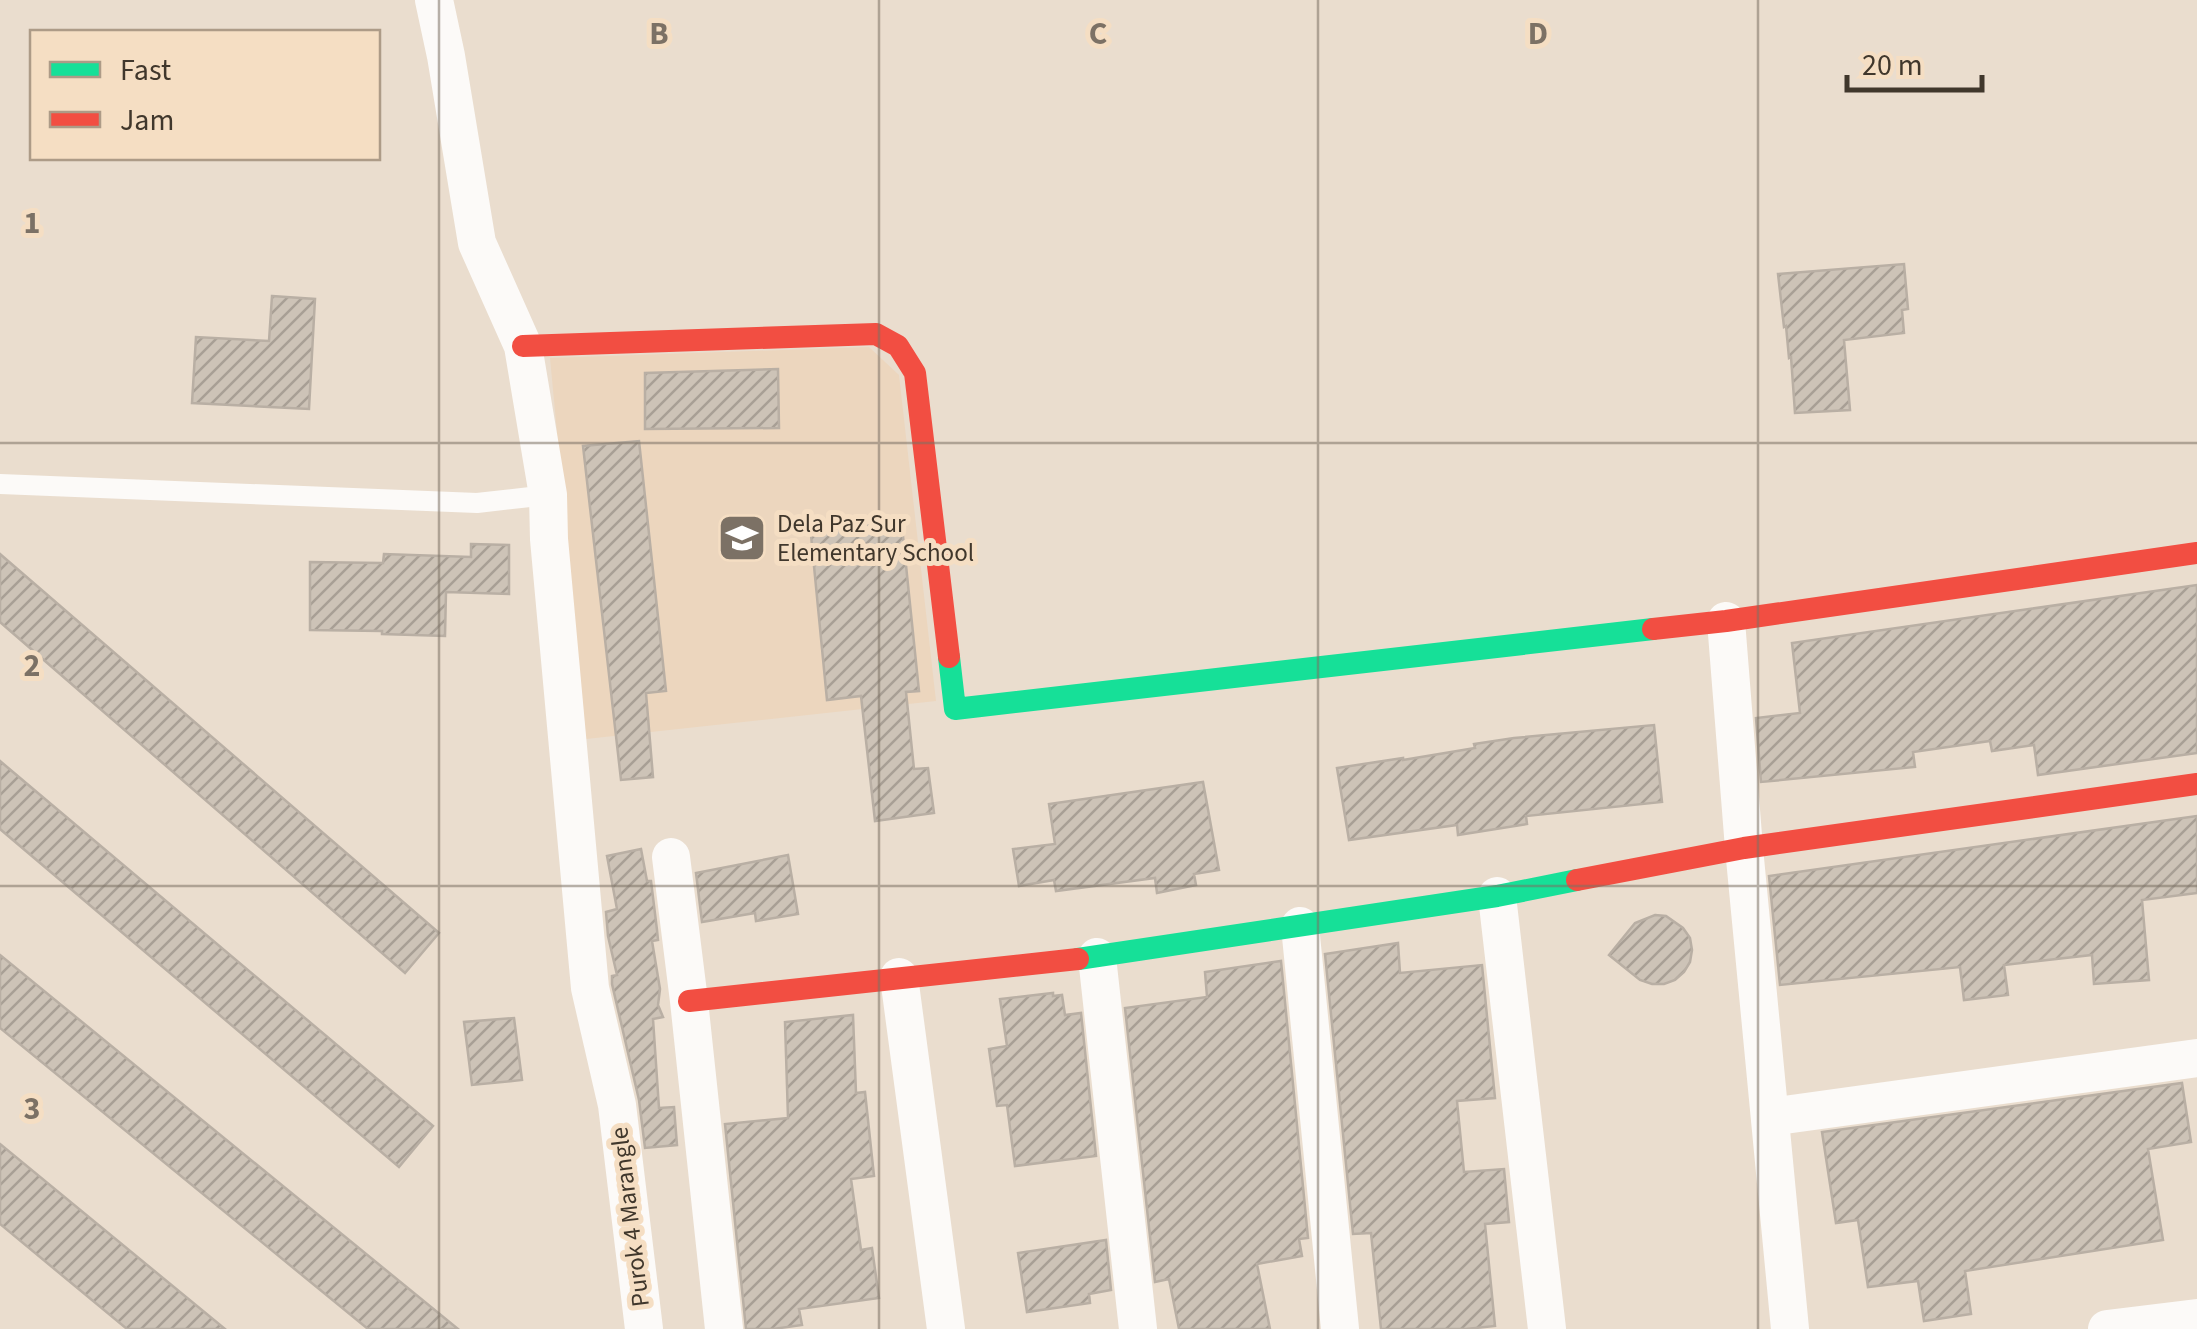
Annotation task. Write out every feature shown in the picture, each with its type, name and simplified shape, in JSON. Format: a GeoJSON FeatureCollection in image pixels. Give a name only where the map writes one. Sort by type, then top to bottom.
{"type":"FeatureCollection","features":[{"type":"Feature","properties":{"kind":"street","name":"Purok 4 Marangle"},"geometry":{"type":"LineString","coordinates":[[434,0],[477,243],[523,346],[548,494],[590,988],[617,1105],[644,1329]]}},
{"type":"Feature","properties":{"kind":"street"},"geometry":{"type":"LineString","coordinates":[[523,346],[876,334],[898,346],[915,373],[954,709],[1726,621],[2197,553]]}},
{"type":"Feature","properties":{"kind":"street"},"geometry":{"type":"LineString","coordinates":[[1726,621],[1790,1329]]}},
{"type":"Feature","properties":{"kind":"street"},"geometry":{"type":"LineString","coordinates":[[689,1001],[1097,957],[1497,896],[1744,848],[2197,784]]}},
{"type":"Feature","properties":{"kind":"street"},"geometry":{"type":"LineString","coordinates":[[672,857],[724,1329]]}},
{"type":"Feature","properties":{"kind":"street"},"geometry":{"type":"LineString","coordinates":[[1497,896],[1546,1329]]}},
{"type":"Feature","properties":{"kind":"street"},"geometry":{"type":"LineString","coordinates":[[1300,926],[1340,1329]]}},
{"type":"Feature","properties":{"kind":"street"},"geometry":{"type":"LineString","coordinates":[[1097,957],[1138,1329]]}},
{"type":"Feature","properties":{"kind":"street"},"geometry":{"type":"LineString","coordinates":[[899,977],[946,1329]]}},
{"type":"Feature","properties":{"kind":"street"},"geometry":{"type":"LineString","coordinates":[[1770,1117],[2197,1058]]}},
{"type":"Feature","properties":{"kind":"street"},"geometry":{"type":"LineString","coordinates":[[2106,1329],[2197,1318]]}},
{"type":"Feature","properties":{"kind":"lane"},"geometry":{"type":"LineString","coordinates":[[0,484],[477,503],[548,494]]}},
{"type":"Feature","properties":{"kind":"shaded area","name":"Dela Paz Sur Elementary School"},"geometry":{"type":"Polygon","coordinates":[[[869,347],[899,375],[936,701],[586,739],[550,358],[869,347]]]}},
{"type":"Feature","properties":{"kind":"building"},"geometry":{"type":"Polygon","coordinates":[[[1904,264],[1908,309],[1902,310],[1904,333],[1844,340],[1850,410],[1795,413],[1778,274],[1904,264]]]}},
{"type":"Feature","properties":{"kind":"building"},"geometry":{"type":"Polygon","coordinates":[[[272,296],[315,299],[309,409],[192,403],[196,337],[269,341],[272,296]]]}},
{"type":"Feature","properties":{"kind":"building"},"geometry":{"type":"Polygon","coordinates":[[[778,369],[779,428],[645,429],[645,373],[778,369]]]}},
{"type":"Feature","properties":{"kind":"building"},"geometry":{"type":"Polygon","coordinates":[[[639,441],[666,691],[646,693],[653,777],[621,780],[583,446],[639,441]]]}},
{"type":"Feature","properties":{"kind":"building"},"geometry":{"type":"Polygon","coordinates":[[[901,517],[919,691],[906,692],[914,769],[928,768],[934,813],[875,821],[861,696],[827,700],[810,525],[901,517]]]}},
{"type":"Feature","properties":{"kind":"building"},"geometry":{"type":"Polygon","coordinates":[[[471,544],[509,545],[509,594],[446,592],[445,636],[310,630],[310,562],[383,563],[384,554],[471,557],[471,544]]]}},
{"type":"Feature","properties":{"kind":"building"},"geometry":{"type":"Polygon","coordinates":[[[0,554],[439,933],[405,973],[0,622],[0,554]]]}},
{"type":"Feature","properties":{"kind":"building"},"geometry":{"type":"Polygon","coordinates":[[[2197,585],[2197,753],[2038,775],[2034,745],[1992,751],[1990,741],[1913,752],[1915,767],[1761,782],[1756,718],[1800,713],[1792,643],[2197,585]]]}},
{"type":"Feature","properties":{"kind":"building"},"geometry":{"type":"Polygon","coordinates":[[[1654,725],[1662,802],[1526,816],[1527,824],[1458,835],[1457,825],[1349,840],[1337,768],[1475,748],[1474,744],[1514,738],[1654,725]]]}},
{"type":"Feature","properties":{"kind":"building"},"geometry":{"type":"Polygon","coordinates":[[[0,761],[433,1126],[399,1167],[0,829],[0,761]]]}},
{"type":"Feature","properties":{"kind":"building"},"geometry":{"type":"Polygon","coordinates":[[[1203,782],[1219,870],[1194,874],[1196,885],[1157,893],[1155,878],[1056,891],[1054,880],[1019,886],[1013,849],[1055,844],[1049,804],[1203,782]]]}},
{"type":"Feature","properties":{"kind":"building"},"geometry":{"type":"Polygon","coordinates":[[[2197,816],[2197,893],[2142,900],[2149,980],[2094,984],[2092,955],[2004,965],[2008,995],[1964,1000],[1960,967],[1780,985],[1769,876],[2197,816]]]}},
{"type":"Feature","properties":{"kind":"building"},"geometry":{"type":"Polygon","coordinates":[[[641,849],[647,881],[651,881],[658,940],[652,941],[660,989],[658,1005],[663,1017],[653,1019],[659,1108],[674,1107],[677,1145],[645,1148],[639,1100],[612,984],[612,976],[617,975],[606,912],[617,909],[607,856],[641,849]]]}},
{"type":"Feature","properties":{"kind":"building"},"geometry":{"type":"Polygon","coordinates":[[[788,855],[798,914],[756,921],[755,913],[702,922],[696,873],[788,855]]]}},
{"type":"Feature","properties":{"kind":"building"},"geometry":{"type":"Polygon","coordinates":[[[1655,915],[1666,916],[1683,928],[1692,950],[1684,972],[1664,984],[1640,980],[1609,955],[1635,923],[1655,915]]]}},
{"type":"Feature","properties":{"kind":"building"},"geometry":{"type":"Polygon","coordinates":[[[1398,943],[1400,973],[1482,965],[1495,1098],[1457,1101],[1464,1172],[1504,1169],[1509,1222],[1485,1224],[1495,1326],[1381,1329],[1371,1233],[1353,1234],[1325,954],[1398,943]]]}},
{"type":"Feature","properties":{"kind":"building"},"geometry":{"type":"Polygon","coordinates":[[[0,955],[458,1329],[368,1329],[0,1028],[0,955]]]}},
{"type":"Feature","properties":{"kind":"building"},"geometry":{"type":"Polygon","coordinates":[[[1281,961],[1308,1238],[1299,1239],[1302,1256],[1257,1264],[1270,1329],[1179,1329],[1169,1279],[1155,1282],[1125,1008],[1207,997],[1205,972],[1281,961]]]}},
{"type":"Feature","properties":{"kind":"building"},"geometry":{"type":"Polygon","coordinates":[[[1062,995],[1065,1015],[1081,1013],[1096,1156],[1015,1166],[1007,1105],[997,1106],[989,1049],[1007,1046],[1000,999],[1062,995]]]}},
{"type":"Feature","properties":{"kind":"building"},"geometry":{"type":"Polygon","coordinates":[[[853,1015],[856,1093],[865,1092],[874,1176],[851,1179],[861,1250],[872,1248],[879,1298],[799,1309],[802,1325],[746,1329],[725,1124],[788,1118],[785,1022],[853,1015]]]}},
{"type":"Feature","properties":{"kind":"building"},"geometry":{"type":"Polygon","coordinates":[[[514,1018],[522,1080],[472,1085],[464,1022],[514,1018]]]}},
{"type":"Feature","properties":{"kind":"building"},"geometry":{"type":"Polygon","coordinates":[[[2182,1083],[2191,1142],[2148,1149],[2163,1240],[1965,1271],[1971,1314],[1924,1321],[1918,1281],[1868,1287],[1858,1220],[1836,1223],[1822,1132],[2182,1083]]]}},
{"type":"Feature","properties":{"kind":"building"},"geometry":{"type":"Polygon","coordinates":[[[0,1144],[225,1329],[127,1329],[0,1224],[0,1144]]]}},
{"type":"Feature","properties":{"kind":"building"},"geometry":{"type":"Polygon","coordinates":[[[1106,1240],[1111,1290],[1089,1294],[1090,1303],[1027,1312],[1018,1253],[1106,1240]]]}},
{"type":"Feature","properties":{"kind":"traffic: fast"},"geometry":{"type":"LineString","coordinates":[[949,657],[955,709],[1653,629]]}},
{"type":"Feature","properties":{"kind":"traffic: fast"},"geometry":{"type":"LineString","coordinates":[[1078,959],[1497,896],[1577,880]]}},
{"type":"Feature","properties":{"kind":"traffic: jam"},"geometry":{"type":"LineString","coordinates":[[523,346],[876,334],[898,346],[915,373],[949,657]]}},
{"type":"Feature","properties":{"kind":"traffic: jam"},"geometry":{"type":"LineString","coordinates":[[1653,629],[2197,553]]}},
{"type":"Feature","properties":{"kind":"traffic: jam"},"geometry":{"type":"LineString","coordinates":[[1577,880],[1744,848],[2197,784]]}},
{"type":"Feature","properties":{"kind":"traffic: jam"},"geometry":{"type":"LineString","coordinates":[[689,1001],[1078,959]]}},
{"type":"Feature","properties":{"kind":"place","name":"Dela Paz Sur Elementary School"},"geometry":{"type":"Point","coordinates":[742,538]}}]}
